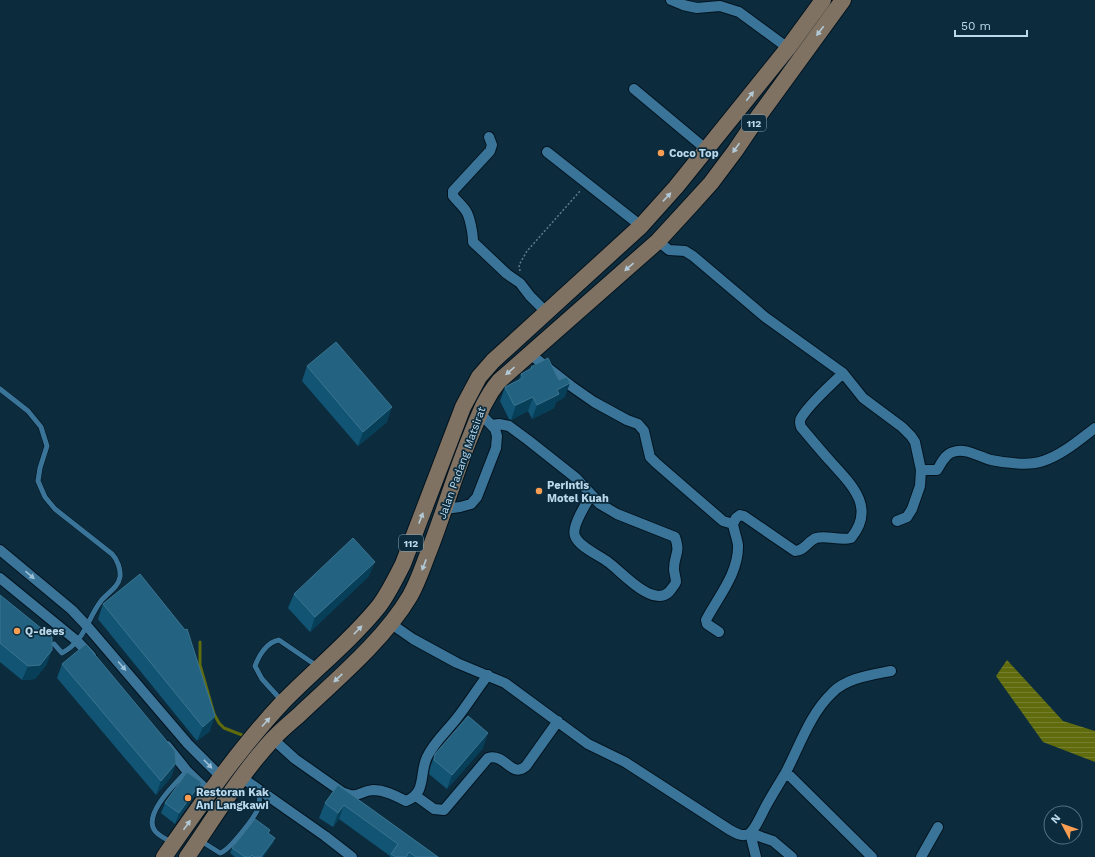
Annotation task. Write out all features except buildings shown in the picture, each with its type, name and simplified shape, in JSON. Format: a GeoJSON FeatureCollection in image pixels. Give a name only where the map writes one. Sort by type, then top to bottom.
{"type":"FeatureCollection","features":[{"type":"Feature","properties":{"kind":"main road","name":"Jalan Padang Matsirat"},"geometry":{"type":"LineString","coordinates":[[169,851],[245,745],[283,702],[360,628],[379,605],[403,564],[463,407],[479,377],[493,361],[641,226],[707,150],[788,48],[823,0]]}},
{"type":"Feature","properties":{"kind":"main road","name":"Jalan Padang Matsirat"},"geometry":{"type":"LineString","coordinates":[[187,857],[241,777],[273,739],[355,662],[390,623],[410,595],[420,575],[445,509],[462,456],[484,402],[499,381],[658,241],[711,183],[843,0]]}},
{"type":"Feature","properties":{"kind":"main road"},"geometry":{"type":"LineString","coordinates":[[641,226],[658,241]]}},
{"type":"Feature","properties":{"kind":"street"},"geometry":{"type":"LineString","coordinates":[[671,0],[683,5],[697,8],[720,6],[739,12],[788,48]]}},
{"type":"Feature","properties":{"kind":"street"},"geometry":{"type":"LineString","coordinates":[[634,89],[707,150]]}},
{"type":"Feature","properties":{"kind":"street"},"geometry":{"type":"LineString","coordinates":[[489,137],[492,145],[490,151],[462,180],[454,191],[453,196],[465,209],[473,236],[473,242],[507,274],[520,283],[530,296],[546,312]]}},
{"type":"Feature","properties":{"kind":"street"},"geometry":{"type":"LineString","coordinates":[[547,152],[641,226]]}},
{"type":"Feature","properties":{"kind":"street"},"geometry":{"type":"LineString","coordinates":[[658,241],[668,250],[685,250],[693,256],[766,317],[843,373],[863,398],[892,419],[911,436],[915,442],[921,470],[920,486],[912,509],[907,517],[897,521]]}},
{"type":"Feature","properties":{"kind":"street"},"geometry":{"type":"LineString","coordinates":[[530,354],[594,402],[627,420],[638,424],[644,431],[650,457],[723,521],[733,524]]}},
{"type":"Feature","properties":{"kind":"street"},"geometry":{"type":"LineString","coordinates":[[719,632],[706,624],[706,620],[725,588],[735,566],[738,544],[733,524],[736,518],[740,515],[744,516],[795,551],[801,550],[816,538],[825,537],[843,540],[851,538],[859,529],[862,514],[858,495],[851,484],[799,423],[800,419],[816,400],[843,373]]}},
{"type":"Feature","properties":{"kind":"street"},"geometry":{"type":"LineString","coordinates":[[445,509],[460,508],[471,504],[477,497],[496,448],[497,436],[495,429],[480,413]]}},
{"type":"Feature","properties":{"kind":"street"},"geometry":{"type":"LineString","coordinates":[[492,426],[499,424],[509,426],[576,478],[591,494],[600,504],[617,514],[646,524],[675,537],[679,547],[674,564],[676,582],[666,594],[660,596],[652,595],[639,587],[609,562],[586,548],[575,537],[574,531],[577,521],[591,494]]}},
{"type":"Feature","properties":{"kind":"street"},"geometry":{"type":"LineString","coordinates":[[921,470],[937,470],[944,459],[952,452],[961,450],[992,460],[1026,463],[1043,461],[1063,451],[1095,428]]}},
{"type":"Feature","properties":{"kind":"street"},"geometry":{"type":"LineString","coordinates":[[0,550],[72,610],[188,744],[222,778]]}},
{"type":"Feature","properties":{"kind":"street"},"geometry":{"type":"LineString","coordinates":[[0,578],[78,640],[98,664]]}},
{"type":"Feature","properties":{"kind":"street"},"geometry":{"type":"LineString","coordinates":[[390,623],[413,639],[445,657],[505,683],[588,744],[625,762],[737,834],[743,835],[750,833],[773,841],[792,857]]}},
{"type":"Feature","properties":{"kind":"street"},"geometry":{"type":"LineString","coordinates":[[756,857],[750,833],[786,772],[819,708],[832,692],[843,684],[891,671]]}},
{"type":"Feature","properties":{"kind":"street"},"geometry":{"type":"LineString","coordinates":[[273,739],[295,759],[350,796],[355,796],[373,790],[387,792],[406,801],[416,796],[422,780],[424,763],[429,753],[457,718],[488,675]]}},
{"type":"Feature","properties":{"kind":"street"},"geometry":{"type":"LineString","coordinates":[[416,796],[434,809],[444,810],[488,758],[498,758],[517,770],[521,770],[526,766],[558,721]]}},
{"type":"Feature","properties":{"kind":"street"},"geometry":{"type":"LineString","coordinates":[[159,736],[187,770],[210,793]]}},
{"type":"Feature","properties":{"kind":"street"},"geometry":{"type":"LineString","coordinates":[[786,772],[872,857]]}},
{"type":"Feature","properties":{"kind":"street"},"geometry":{"type":"LineString","coordinates":[[241,777],[325,836],[352,857]]}},
{"type":"Feature","properties":{"kind":"street"},"geometry":{"type":"LineString","coordinates":[[921,857],[938,827]]}},
{"type":"Feature","properties":{"kind":"lane"},"geometry":{"type":"LineString","coordinates":[[0,389],[28,411],[41,428],[46,446],[38,481],[45,497],[55,509],[107,549],[116,558],[120,577],[116,586],[101,601],[78,640],[68,650],[62,653],[54,644]]}},
{"type":"Feature","properties":{"kind":"lane"},"geometry":{"type":"LineString","coordinates":[[283,702],[262,679],[255,666],[258,658],[269,645],[278,640],[319,668]]}},
{"type":"Feature","properties":{"kind":"lane"},"geometry":{"type":"LineString","coordinates":[[169,851],[156,832],[152,821],[155,810],[187,770]]}},
{"type":"Feature","properties":{"kind":"lane"},"geometry":{"type":"LineString","coordinates":[[199,840],[220,853],[224,852],[231,846],[253,817],[259,806],[259,790]]}},
{"type":"Feature","properties":{"kind":"path"},"geometry":{"type":"LineString","coordinates":[[520,283],[519,265],[527,251],[587,184]]}},
{"type":"Feature","properties":{"kind":"shaded area"},"geometry":{"type":"Polygon","coordinates":[[[1007,660],[1063,721],[1095,731],[1095,762],[1043,742],[996,676],[1007,660]]]}},
{"type":"Feature","properties":{"kind":"waterway"},"geometry":{"type":"LineString","coordinates":[[200,642],[200,665],[214,714],[224,728],[242,735]]}},
{"type":"Feature","properties":{"kind":"place","name":"Coco Top"},"geometry":{"type":"Point","coordinates":[661,153]}},
{"type":"Feature","properties":{"kind":"place","name":"Perintis Motel Kuah"},"geometry":{"type":"Point","coordinates":[539,491]}},
{"type":"Feature","properties":{"kind":"place","name":"Q-dees"},"geometry":{"type":"Point","coordinates":[17,631]}},
{"type":"Feature","properties":{"kind":"place","name":"Restoran Kak Ani Langkawi"},"geometry":{"type":"Point","coordinates":[188,798]}}]}
